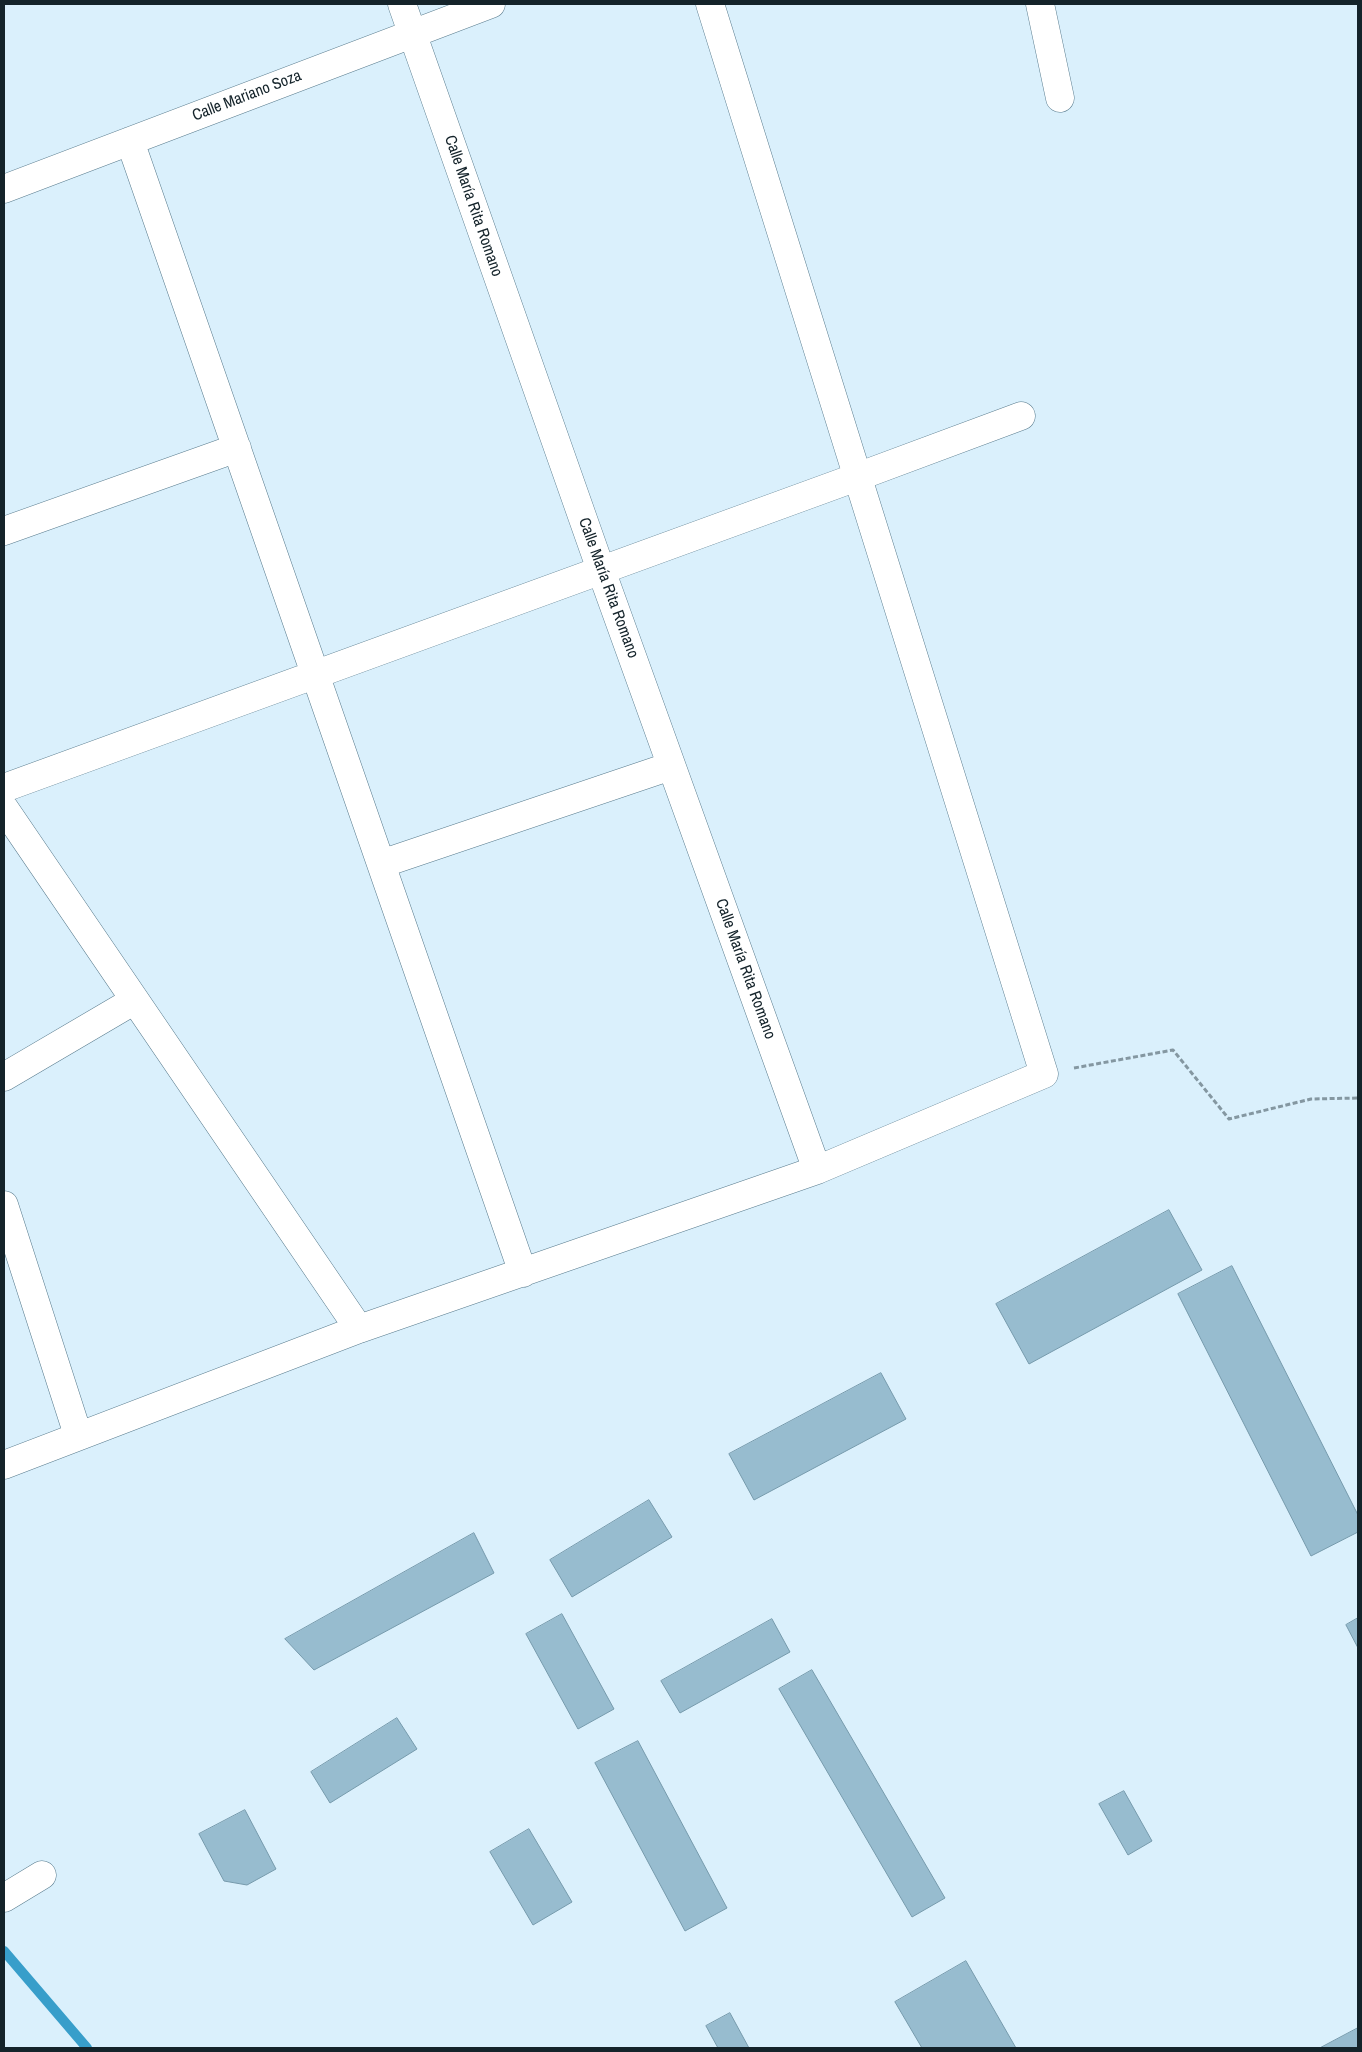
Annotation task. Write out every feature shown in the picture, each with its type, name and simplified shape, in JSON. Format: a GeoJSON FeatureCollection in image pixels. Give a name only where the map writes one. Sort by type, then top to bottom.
{"type":"FeatureCollection","features":[{"type":"Feature","properties":{"kind":"street","name":"Calle María Rita Romano"},"geometry":{"type":"LineString","coordinates":[[402,4],[601,570],[817,1170]]}},
{"type":"Feature","properties":{"kind":"street","name":"Calle Mariano Soza"},"geometry":{"type":"LineString","coordinates":[[4,189],[492,4]]}},
{"type":"Feature","properties":{"kind":"street"},"geometry":{"type":"LineString","coordinates":[[4,1464],[358,1329],[817,1170],[1044,1074],[710,4]]}},
{"type":"Feature","properties":{"kind":"street"},"geometry":{"type":"LineString","coordinates":[[1040,4],[1060,98]]}},
{"type":"Feature","properties":{"kind":"street"},"geometry":{"type":"LineString","coordinates":[[130,141],[523,1273]]}},
{"type":"Feature","properties":{"kind":"street"},"geometry":{"type":"LineString","coordinates":[[4,788],[1020,416]]}},
{"type":"Feature","properties":{"kind":"street"},"geometry":{"type":"LineString","coordinates":[[4,531],[237,448]]}},
{"type":"Feature","properties":{"kind":"street"},"geometry":{"type":"LineString","coordinates":[[381,864],[672,766]]}},
{"type":"Feature","properties":{"kind":"street"},"geometry":{"type":"LineString","coordinates":[[4,808],[358,1329]]}},
{"type":"Feature","properties":{"kind":"street"},"geometry":{"type":"LineString","coordinates":[[4,1077],[135,1000]]}},
{"type":"Feature","properties":{"kind":"street"},"geometry":{"type":"LineString","coordinates":[[4,1210],[78,1435]]}},
{"type":"Feature","properties":{"kind":"street"},"geometry":{"type":"LineString","coordinates":[[4,1898],[42,1875]]}},
{"type":"Feature","properties":{"kind":"path"},"geometry":{"type":"LineString","coordinates":[[1044,1074],[1173,1050],[1229,1119],[1311,1099],[1358,1098]]}},
{"type":"Feature","properties":{"kind":"building"},"geometry":{"type":"Polygon","coordinates":[[[1169,1210],[1202,1270],[1029,1364],[996,1304],[1169,1210]]]}},
{"type":"Feature","properties":{"kind":"building"},"geometry":{"type":"Polygon","coordinates":[[[1232,1266],[1358,1515],[1358,1532],[1311,1556],[1178,1294],[1232,1266]]]}},
{"type":"Feature","properties":{"kind":"building"},"geometry":{"type":"Polygon","coordinates":[[[881,1373],[906,1419],[754,1500],[729,1454],[881,1373]]]}},
{"type":"Feature","properties":{"kind":"building"},"geometry":{"type":"Polygon","coordinates":[[[649,1500],[672,1537],[572,1597],[550,1560],[649,1500]]]}},
{"type":"Feature","properties":{"kind":"building"},"geometry":{"type":"Polygon","coordinates":[[[474,1533],[494,1573],[314,1670],[285,1639],[474,1533]]]}},
{"type":"Feature","properties":{"kind":"building"},"geometry":{"type":"Polygon","coordinates":[[[562,1614],[614,1709],[578,1729],[526,1634],[562,1614]]]}},
{"type":"Feature","properties":{"kind":"building"},"geometry":{"type":"Polygon","coordinates":[[[1358,1618],[1358,1648],[1346,1625],[1358,1618]]]}},
{"type":"Feature","properties":{"kind":"building"},"geometry":{"type":"Polygon","coordinates":[[[772,1619],[790,1652],[680,1713],[661,1681],[772,1619]]]}},
{"type":"Feature","properties":{"kind":"building"},"geometry":{"type":"Polygon","coordinates":[[[812,1670],[945,1898],[912,1917],[779,1689],[812,1670]]]}},
{"type":"Feature","properties":{"kind":"building"},"geometry":{"type":"Polygon","coordinates":[[[397,1718],[417,1749],[330,1803],[311,1772],[397,1718]]]}},
{"type":"Feature","properties":{"kind":"building"},"geometry":{"type":"Polygon","coordinates":[[[638,1741],[727,1908],[685,1931],[595,1763],[638,1741]]]}},
{"type":"Feature","properties":{"kind":"building"},"geometry":{"type":"Polygon","coordinates":[[[1124,1791],[1152,1841],[1128,1855],[1099,1804],[1124,1791]]]}},
{"type":"Feature","properties":{"kind":"building"},"geometry":{"type":"Polygon","coordinates":[[[245,1810],[276,1869],[247,1885],[224,1881],[199,1834],[245,1810]]]}},
{"type":"Feature","properties":{"kind":"building"},"geometry":{"type":"Polygon","coordinates":[[[529,1829],[572,1902],[533,1925],[490,1852],[529,1829]]]}},
{"type":"Feature","properties":{"kind":"building"},"geometry":{"type":"Polygon","coordinates":[[[966,1961],[1016,2048],[922,2048],[895,2002],[966,1961]]]}},
{"type":"Feature","properties":{"kind":"building"},"geometry":{"type":"Polygon","coordinates":[[[730,2013],[749,2048],[718,2048],[706,2026],[730,2013]]]}},
{"type":"Feature","properties":{"kind":"building"},"geometry":{"type":"Polygon","coordinates":[[[1358,2028],[1358,2048],[1320,2048],[1358,2028]]]}},
{"type":"Feature","properties":{"kind":"waterway"},"geometry":{"type":"LineString","coordinates":[[4,1951],[87,2048]]}}]}
